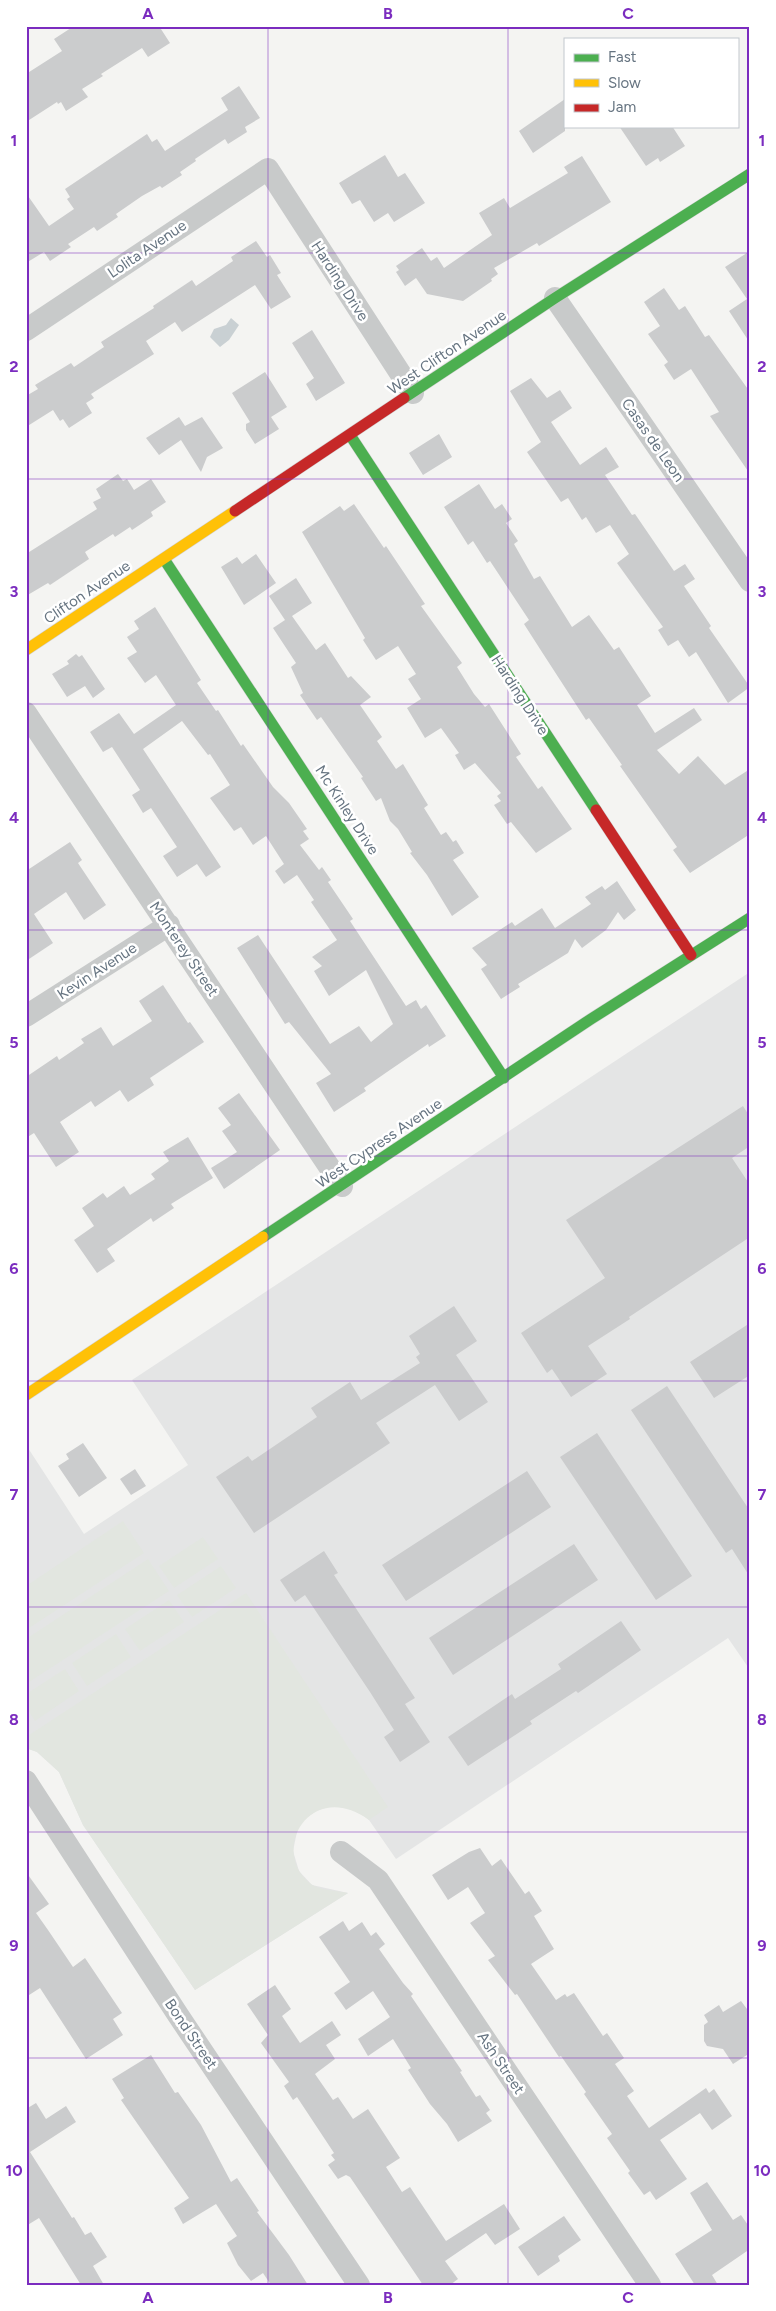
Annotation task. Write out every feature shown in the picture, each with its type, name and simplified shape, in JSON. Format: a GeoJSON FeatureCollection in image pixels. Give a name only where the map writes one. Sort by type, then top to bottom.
{"type":"FeatureCollection","features":[{"type":"Feature","properties":{"kind":"street","name":"Lolita Avenue"},"geometry":{"type":"LineString","coordinates":[[26,330],[268,169]]}},
{"type":"Feature","properties":{"kind":"street","name":"Harding Drive"},"geometry":{"type":"LineString","coordinates":[[268,169],[413,393]]}},
{"type":"Feature","properties":{"kind":"street","name":"West Clifton Avenue"},"geometry":{"type":"LineString","coordinates":[[164,559],[555,298],[750,174]]}},
{"type":"Feature","properties":{"kind":"street","name":"Casas de Leon"},"geometry":{"type":"LineString","coordinates":[[555,298],[750,581]]}},
{"type":"Feature","properties":{"kind":"street","name":"Harding Drive"},"geometry":{"type":"LineString","coordinates":[[350,435],[691,955]]}},
{"type":"Feature","properties":{"kind":"street","name":"Clifton Avenue"},"geometry":{"type":"LineString","coordinates":[[26,650],[164,559]]}},
{"type":"Feature","properties":{"kind":"street","name":"Mc Kinley Drive"},"geometry":{"type":"LineString","coordinates":[[164,559],[504,1078]]}},
{"type":"Feature","properties":{"kind":"street","name":"Monterey Street"},"geometry":{"type":"LineString","coordinates":[[26,713],[342,1186]]}},
{"type":"Feature","properties":{"kind":"street","name":"West Cypress Avenue"},"geometry":{"type":"LineString","coordinates":[[26,1395],[504,1078],[750,918]]}},
{"type":"Feature","properties":{"kind":"street","name":"Kevin Avenue"},"geometry":{"type":"LineString","coordinates":[[26,1016],[169,925]]}},
{"type":"Feature","properties":{"kind":"street","name":"Bond Street"},"geometry":{"type":"LineString","coordinates":[[26,1781],[178,2015],[359,2285]]}},
{"type":"Feature","properties":{"kind":"street","name":"Ash Street"},"geometry":{"type":"LineString","coordinates":[[341,1852],[378,1880],[650,2285]]}},
{"type":"Feature","properties":{"kind":"shaded area"},"geometry":{"type":"Polygon","coordinates":[[[231,318],[239,325],[229,340],[220,347],[210,337],[214,329],[226,325],[231,318]]]}},
{"type":"Feature","properties":{"kind":"shaded area"},"geometry":{"type":"Polygon","coordinates":[[[750,972],[750,1670],[728,1638],[396,1859],[369,1820],[355,1809],[331,1806],[316,1811],[298,1827],[293,1851],[299,1871],[312,1885],[348,1893],[195,1990],[83,1825],[59,1772],[37,1752],[26,1748],[26,1449],[28,1448],[84,1534],[188,1465],[132,1380],[750,972]]]}},
{"type":"Feature","properties":{"kind":"shaded area"},"geometry":{"type":"Polygon","coordinates":[[[123,1521],[144,1553],[26,1630],[26,1586],[123,1521]]]}},
{"type":"Feature","properties":{"kind":"shaded area"},"geometry":{"type":"Polygon","coordinates":[[[203,1537],[218,1559],[174,1588],[159,1566],[203,1537]]]}},
{"type":"Feature","properties":{"kind":"shaded area"},"geometry":{"type":"Polygon","coordinates":[[[148,1559],[169,1591],[26,1684],[26,1639],[148,1559]]]}},
{"type":"Feature","properties":{"kind":"shaded area"},"geometry":{"type":"Polygon","coordinates":[[[221,1566],[236,1588],[192,1617],[177,1595],[221,1566]]]}},
{"type":"Feature","properties":{"kind":"shaded area"},"geometry":{"type":"Polygon","coordinates":[[[246,1593],[388,1807],[369,1820],[348,1809],[329,1808],[314,1813],[302,1824],[295,1838],[294,1854],[299,1870],[314,1886],[348,1893],[195,1990],[83,1825],[59,1772],[37,1752],[26,1748],[26,1737],[246,1593]]]}},
{"type":"Feature","properties":{"kind":"shaded area"},"geometry":{"type":"Polygon","coordinates":[[[169,1600],[184,1622],[140,1651],[125,1629],[169,1600]]]}},
{"type":"Feature","properties":{"kind":"shaded area"},"geometry":{"type":"Polygon","coordinates":[[[116,1634],[131,1657],[87,1686],[72,1663],[116,1634]]]}},
{"type":"Feature","properties":{"kind":"shaded area"},"geometry":{"type":"Polygon","coordinates":[[[65,1669],[79,1691],[35,1721],[26,1707],[26,1694],[65,1669]]]}},
{"type":"Feature","properties":{"kind":"building"},"geometry":{"type":"Polygon","coordinates":[[[74,26],[159,26],[170,43],[148,57],[142,48],[101,74],[103,76],[82,89],[88,97],[66,111],[61,102],[58,104],[57,102],[26,122],[26,74],[62,51],[54,39],[74,26]]]}},
{"type":"Feature","properties":{"kind":"building"},"geometry":{"type":"Polygon","coordinates":[[[239,86],[260,118],[245,127],[247,132],[228,144],[225,139],[195,159],[196,161],[180,172],[182,175],[162,188],[160,186],[142,196],[116,214],[118,217],[97,231],[94,227],[68,244],[71,247],[50,261],[44,252],[26,263],[26,193],[49,226],[74,209],[67,199],[70,197],[65,189],[147,134],[152,142],[157,139],[165,151],[228,110],[221,98],[239,86]]]}},
{"type":"Feature","properties":{"kind":"building"},"geometry":{"type":"Polygon","coordinates":[[[564,100],[565,131],[533,153],[519,131],[564,100]]]}},
{"type":"Feature","properties":{"kind":"building"},"geometry":{"type":"Polygon","coordinates":[[[620,128],[673,128],[685,146],[660,162],[658,158],[646,166],[620,128]]]}},
{"type":"Feature","properties":{"kind":"building"},"geometry":{"type":"Polygon","coordinates":[[[385,155],[398,177],[405,173],[425,203],[394,222],[388,213],[374,222],[360,200],[352,204],[339,183],[385,155]]]}},
{"type":"Feature","properties":{"kind":"building"},"geometry":{"type":"Polygon","coordinates":[[[582,156],[611,202],[539,246],[537,243],[494,268],[498,274],[491,279],[492,281],[463,301],[427,294],[416,278],[405,286],[396,272],[399,270],[396,266],[422,248],[431,261],[437,257],[444,268],[492,235],[479,213],[504,198],[510,208],[568,173],[564,167],[582,156]]]}},
{"type":"Feature","properties":{"kind":"building"},"geometry":{"type":"Polygon","coordinates":[[[256,241],[267,257],[270,255],[281,273],[277,275],[291,297],[271,309],[255,285],[182,332],[175,322],[146,341],[154,354],[91,394],[94,398],[86,403],[92,413],[69,428],[63,419],[60,421],[53,410],[26,427],[26,396],[38,389],[35,385],[71,363],[74,367],[104,347],[101,342],[154,308],[153,306],[192,280],[196,286],[233,261],[231,257],[256,241]]]}},
{"type":"Feature","properties":{"kind":"building"},"geometry":{"type":"Polygon","coordinates":[[[750,251],[750,343],[729,311],[747,299],[725,267],[750,251]]]}},
{"type":"Feature","properties":{"kind":"building"},"geometry":{"type":"Polygon","coordinates":[[[664,288],[679,310],[685,306],[705,337],[709,335],[750,392],[750,474],[710,416],[719,412],[691,369],[674,380],[664,365],[668,362],[648,334],[660,326],[644,302],[664,288]]]}},
{"type":"Feature","properties":{"kind":"building"},"geometry":{"type":"Polygon","coordinates":[[[312,330],[345,383],[316,401],[306,384],[314,378],[292,343],[312,330]]]}},
{"type":"Feature","properties":{"kind":"building"},"geometry":{"type":"Polygon","coordinates":[[[265,372],[287,407],[271,417],[279,429],[255,444],[246,430],[246,424],[250,422],[232,393],[265,372]]]}},
{"type":"Feature","properties":{"kind":"building"},"geometry":{"type":"Polygon","coordinates":[[[531,378],[547,398],[560,390],[572,408],[551,422],[580,465],[606,447],[619,467],[605,475],[632,515],[635,514],[674,571],[685,564],[695,579],[684,586],[711,626],[709,628],[750,687],[728,703],[696,652],[689,657],[678,640],[668,646],[658,630],[663,627],[617,563],[629,554],[610,525],[596,533],[586,517],[582,520],[568,498],[561,502],[527,452],[541,442],[510,391],[531,378]]]}},
{"type":"Feature","properties":{"kind":"building"},"geometry":{"type":"Polygon","coordinates":[[[179,417],[185,426],[202,417],[223,448],[207,457],[201,472],[181,440],[159,455],[146,438],[179,417]]]}},
{"type":"Feature","properties":{"kind":"building"},"geometry":{"type":"Polygon","coordinates":[[[439,434],[452,457],[423,475],[409,453],[439,434]]]}},
{"type":"Feature","properties":{"kind":"building"},"geometry":{"type":"Polygon","coordinates":[[[118,474],[123,481],[127,479],[134,490],[151,479],[166,502],[151,512],[153,516],[132,530],[130,527],[115,537],[113,534],[85,552],[89,559],[50,585],[48,583],[26,596],[26,554],[97,509],[93,502],[101,498],[96,489],[118,474]]]}},
{"type":"Feature","properties":{"kind":"building"},"geometry":{"type":"Polygon","coordinates":[[[479,484],[495,509],[502,504],[512,519],[506,523],[518,541],[514,544],[534,579],[540,576],[572,627],[589,615],[614,650],[619,647],[651,696],[637,705],[655,733],[694,708],[702,720],[657,750],[679,774],[698,756],[725,785],[750,769],[750,834],[690,873],[673,850],[677,847],[589,718],[586,720],[540,649],[524,624],[529,620],[490,561],[487,563],[473,541],[468,545],[444,507],[479,484]]]}},
{"type":"Feature","properties":{"kind":"building"},"geometry":{"type":"Polygon","coordinates":[[[354,504],[384,548],[386,546],[425,604],[421,606],[462,663],[457,667],[474,694],[485,707],[489,704],[521,754],[516,757],[538,789],[542,786],[572,829],[536,853],[511,822],[507,824],[494,805],[501,801],[497,796],[501,793],[475,763],[464,770],[455,755],[459,753],[441,728],[425,738],[407,708],[421,699],[408,679],[416,674],[398,646],[376,660],[302,532],[340,506],[344,511],[354,504]]]}},
{"type":"Feature","properties":{"kind":"building"},"geometry":{"type":"Polygon","coordinates":[[[256,554],[276,583],[244,605],[221,567],[237,557],[242,564],[256,554]]]}},
{"type":"Feature","properties":{"kind":"building"},"geometry":{"type":"Polygon","coordinates":[[[296,578],[312,603],[292,616],[316,650],[325,643],[348,678],[351,676],[371,697],[360,705],[382,737],[377,741],[396,769],[403,764],[428,805],[424,808],[441,835],[446,832],[453,842],[456,840],[464,853],[453,860],[479,897],[452,916],[427,875],[410,853],[412,852],[398,829],[390,821],[381,798],[376,801],[361,778],[363,777],[321,717],[317,720],[300,695],[303,693],[291,667],[296,663],[273,628],[285,620],[269,596],[296,578]]]}},
{"type":"Feature","properties":{"kind":"building"},"geometry":{"type":"Polygon","coordinates":[[[155,607],[201,680],[197,683],[216,711],[218,710],[241,746],[243,744],[273,787],[289,803],[307,829],[303,831],[309,839],[300,845],[319,870],[322,867],[331,880],[328,882],[353,919],[350,921],[406,1006],[416,1000],[421,1009],[426,1005],[446,1036],[429,1047],[428,1044],[364,1088],[366,1091],[334,1112],[316,1083],[331,1074],[289,1022],[285,1024],[237,948],[258,935],[330,1044],[359,1026],[371,1042],[393,1024],[366,970],[329,996],[314,971],[322,966],[312,957],[337,940],[311,902],[314,900],[297,875],[284,884],[275,871],[284,864],[266,836],[253,845],[241,827],[234,831],[210,798],[230,785],[210,754],[208,755],[182,721],[143,749],[221,867],[206,877],[197,864],[177,877],[163,856],[177,847],[151,808],[143,813],[132,795],[140,790],[112,747],[103,752],[90,732],[119,713],[134,734],[176,705],[156,675],[145,683],[127,658],[137,652],[127,637],[139,629],[134,621],[155,607]]]}},
{"type":"Feature","properties":{"kind":"building"},"geometry":{"type":"Polygon","coordinates":[[[76,654],[79,657],[82,655],[105,689],[93,698],[85,686],[67,697],[52,674],[69,664],[67,661],[76,654]]]}},
{"type":"Feature","properties":{"kind":"building"},"geometry":{"type":"Polygon","coordinates":[[[70,842],[82,860],[78,863],[106,905],[84,920],[66,892],[34,914],[53,943],[26,961],[26,871],[70,842]]]}},
{"type":"Feature","properties":{"kind":"building"},"geometry":{"type":"Polygon","coordinates":[[[617,881],[636,910],[624,920],[618,912],[606,930],[582,948],[575,939],[568,953],[518,984],[520,987],[501,999],[481,969],[487,965],[472,948],[512,922],[515,926],[542,908],[555,928],[591,904],[585,897],[602,886],[605,890],[617,881]]]}},
{"type":"Feature","properties":{"kind":"building"},"geometry":{"type":"Polygon","coordinates":[[[163,985],[188,1023],[190,1022],[204,1042],[150,1078],[154,1085],[128,1102],[120,1090],[95,1107],[91,1101],[60,1122],[79,1152],[56,1167],[34,1133],[26,1138],[26,1077],[57,1056],[59,1060],[84,1043],[81,1039],[101,1027],[113,1046],[152,1021],[139,1001],[163,985]]]}},
{"type":"Feature","properties":{"kind":"building"},"geometry":{"type":"Polygon","coordinates":[[[239,1093],[280,1150],[224,1189],[211,1168],[237,1152],[222,1131],[231,1125],[218,1108],[239,1093]]]}},
{"type":"Feature","properties":{"kind":"building"},"geometry":{"type":"Polygon","coordinates":[[[743,1106],[750,1117],[750,1146],[732,1158],[750,1185],[750,1237],[588,1346],[607,1374],[571,1397],[552,1369],[547,1373],[521,1333],[605,1278],[566,1220],[743,1106]]]}},
{"type":"Feature","properties":{"kind":"building"},"geometry":{"type":"Polygon","coordinates":[[[188,1137],[213,1178],[171,1204],[174,1208],[153,1222],[151,1218],[107,1249],[115,1261],[97,1273],[74,1240],[94,1226],[82,1208],[103,1193],[107,1198],[124,1186],[130,1195],[155,1179],[151,1174],[169,1161],[163,1152],[188,1137]]]}},
{"type":"Feature","properties":{"kind":"building"},"geometry":{"type":"Polygon","coordinates":[[[454,1306],[477,1341],[456,1355],[488,1402],[459,1421],[435,1385],[376,1423],[390,1443],[254,1533],[216,1477],[248,1456],[252,1461],[317,1417],[311,1408],[350,1382],[361,1400],[420,1363],[416,1357],[420,1354],[409,1336],[454,1306]]]}},
{"type":"Feature","properties":{"kind":"building"},"geometry":{"type":"Polygon","coordinates":[[[750,1323],[750,1375],[714,1398],[690,1362],[750,1323]]]}},
{"type":"Feature","properties":{"kind":"building"},"geometry":{"type":"Polygon","coordinates":[[[667,1386],[750,1511],[750,1577],[732,1549],[726,1553],[631,1410],[667,1386]]]}},
{"type":"Feature","properties":{"kind":"building"},"geometry":{"type":"Polygon","coordinates":[[[597,1433],[692,1576],[656,1600],[560,1457],[597,1433]]]}},
{"type":"Feature","properties":{"kind":"building"},"geometry":{"type":"Polygon","coordinates":[[[83,1443],[107,1478],[79,1497],[58,1466],[69,1459],[66,1454],[83,1443]]]}},
{"type":"Feature","properties":{"kind":"building"},"geometry":{"type":"Polygon","coordinates":[[[135,1469],[146,1486],[131,1495],[120,1479],[135,1469]]]}},
{"type":"Feature","properties":{"kind":"building"},"geometry":{"type":"Polygon","coordinates":[[[527,1471],[551,1507],[406,1601],[382,1565],[527,1471]]]}},
{"type":"Feature","properties":{"kind":"building"},"geometry":{"type":"Polygon","coordinates":[[[574,1544],[598,1580],[453,1675],[429,1638],[574,1544]]]}},
{"type":"Feature","properties":{"kind":"building"},"geometry":{"type":"Polygon","coordinates":[[[324,1551],[338,1573],[334,1575],[415,1698],[405,1704],[430,1742],[400,1762],[384,1737],[394,1730],[370,1692],[305,1595],[295,1602],[280,1580],[324,1551]]]}},
{"type":"Feature","properties":{"kind":"building"},"geometry":{"type":"Polygon","coordinates":[[[621,1621],[641,1650],[578,1693],[576,1691],[530,1721],[532,1724],[468,1766],[448,1737],[512,1694],[515,1699],[561,1669],[558,1664],[621,1621]]]}},
{"type":"Feature","properties":{"kind":"building"},"geometry":{"type":"Polygon","coordinates":[[[480,1848],[492,1866],[501,1859],[525,1894],[529,1891],[542,1911],[534,1916],[554,1949],[531,1964],[556,2000],[565,1994],[567,1997],[574,1993],[603,2036],[607,2033],[624,2058],[615,2064],[634,2091],[627,2096],[649,2128],[706,2088],[709,2093],[714,2089],[732,2116],[712,2130],[700,2113],[660,2140],[687,2179],[656,2200],[650,2191],[644,2195],[628,2173],[630,2171],[607,2138],[612,2134],[584,2094],[586,2092],[561,2056],[559,2057],[517,1994],[515,1995],[488,1960],[495,1956],[470,1923],[485,1913],[468,1887],[448,1900],[432,1875],[469,1852],[480,1848]]]}},
{"type":"Feature","properties":{"kind":"building"},"geometry":{"type":"Polygon","coordinates":[[[26,1872],[49,1904],[36,1913],[73,1967],[85,1958],[122,2013],[113,2019],[123,2035],[86,2059],[40,1988],[26,1997],[26,1872]]]}},
{"type":"Feature","properties":{"kind":"building"},"geometry":{"type":"Polygon","coordinates":[[[343,1921],[349,1931],[362,1922],[371,1936],[376,1932],[385,1944],[379,1949],[413,1994],[411,1996],[462,2071],[460,2072],[476,2097],[480,2095],[490,2110],[486,2113],[492,2121],[458,2142],[408,2070],[411,2068],[393,2039],[368,2056],[358,2039],[390,2017],[373,1991],[346,2010],[334,1993],[350,1982],[319,1937],[343,1921]]]}},
{"type":"Feature","properties":{"kind":"building"},"geometry":{"type":"Polygon","coordinates":[[[275,1985],[291,2009],[282,2016],[300,2043],[332,2021],[341,2035],[326,2045],[335,2059],[315,2074],[333,2100],[338,2097],[353,2119],[368,2109],[400,2158],[386,2167],[402,2192],[410,2187],[446,2241],[504,2204],[520,2229],[495,2245],[486,2233],[445,2261],[458,2279],[450,2285],[423,2285],[350,2177],[346,2175],[338,2179],[328,2165],[335,2160],[331,2155],[334,2153],[297,2097],[293,2100],[284,2086],[289,2082],[261,2043],[268,2035],[247,2004],[275,1985]]]}},
{"type":"Feature","properties":{"kind":"building"},"geometry":{"type":"Polygon","coordinates":[[[741,2001],[750,2013],[750,2053],[733,2064],[723,2049],[707,2046],[704,2041],[704,2025],[708,2022],[704,2015],[719,2005],[723,2012],[741,2001]]]}},
{"type":"Feature","properties":{"kind":"building"},"geometry":{"type":"Polygon","coordinates":[[[151,2055],[175,2093],[178,2092],[201,2125],[231,2182],[237,2178],[259,2211],[257,2212],[289,2255],[308,2285],[271,2285],[263,2273],[251,2281],[238,2265],[227,2243],[237,2236],[216,2204],[183,2224],[174,2208],[189,2198],[121,2100],[124,2098],[112,2079],[151,2055]]]}},
{"type":"Feature","properties":{"kind":"building"},"geometry":{"type":"Polygon","coordinates":[[[36,2103],[46,2119],[66,2106],[76,2122],[30,2152],[72,2218],[74,2217],[85,2235],[91,2232],[107,2257],[93,2266],[104,2285],[81,2285],[39,2218],[26,2226],[26,2109],[36,2103]]]}},
{"type":"Feature","properties":{"kind":"building"},"geometry":{"type":"Polygon","coordinates":[[[707,2182],[733,2220],[741,2215],[750,2228],[750,2249],[712,2275],[718,2285],[695,2285],[675,2254],[712,2230],[690,2193],[707,2182]]]}},
{"type":"Feature","properties":{"kind":"building"},"geometry":{"type":"Polygon","coordinates":[[[564,2216],[581,2240],[558,2256],[560,2261],[538,2276],[518,2247],[564,2216]]]}},
{"type":"Feature","properties":{"kind":"traffic: fast"},"geometry":{"type":"LineString","coordinates":[[404,398],[555,298],[750,174]]}},
{"type":"Feature","properties":{"kind":"traffic: fast"},"geometry":{"type":"LineString","coordinates":[[350,435],[596,810]]}},
{"type":"Feature","properties":{"kind":"traffic: fast"},"geometry":{"type":"LineString","coordinates":[[164,559],[504,1078]]}},
{"type":"Feature","properties":{"kind":"traffic: fast"},"geometry":{"type":"LineString","coordinates":[[263,1237],[591,1019],[750,918]]}},
{"type":"Feature","properties":{"kind":"traffic: slow"},"geometry":{"type":"LineString","coordinates":[[26,650],[235,511]]}},
{"type":"Feature","properties":{"kind":"traffic: slow"},"geometry":{"type":"LineString","coordinates":[[26,1395],[263,1237]]}},
{"type":"Feature","properties":{"kind":"traffic: jam"},"geometry":{"type":"LineString","coordinates":[[235,511],[404,398]]}},
{"type":"Feature","properties":{"kind":"traffic: jam"},"geometry":{"type":"LineString","coordinates":[[596,810],[691,955]]}}]}
